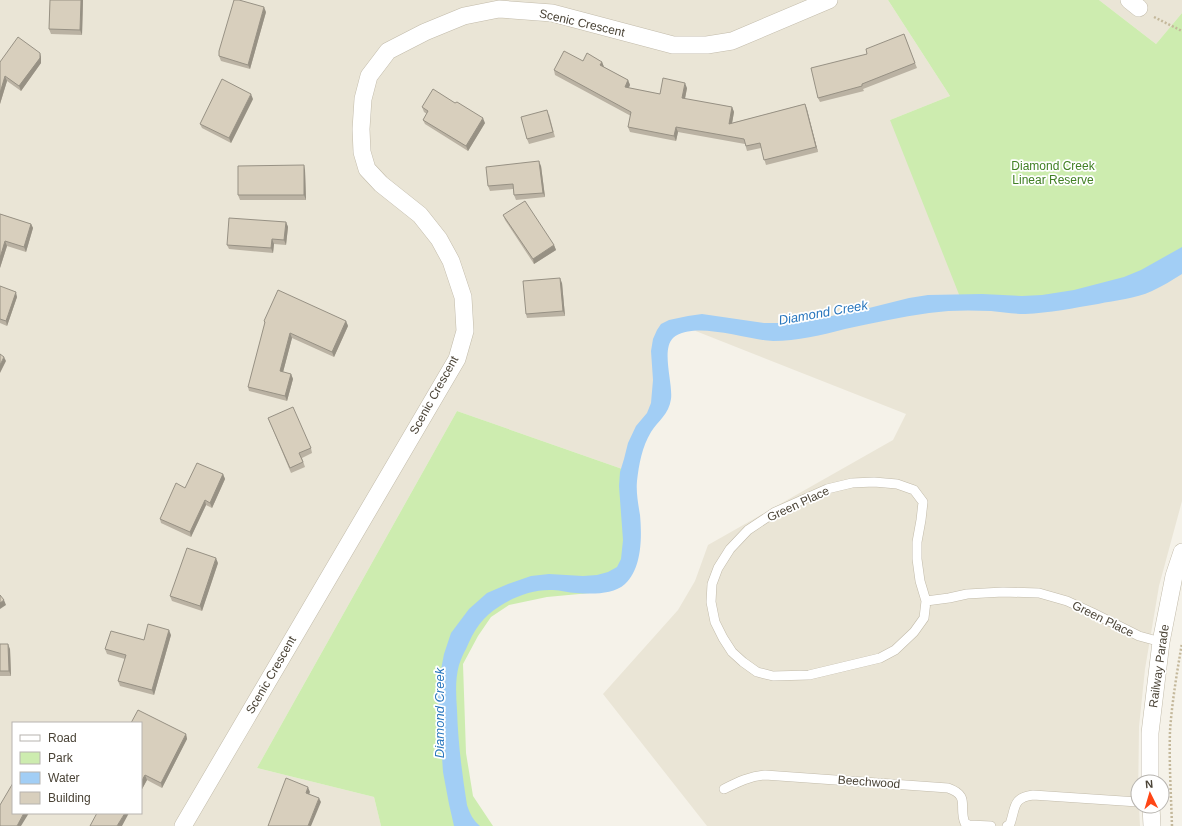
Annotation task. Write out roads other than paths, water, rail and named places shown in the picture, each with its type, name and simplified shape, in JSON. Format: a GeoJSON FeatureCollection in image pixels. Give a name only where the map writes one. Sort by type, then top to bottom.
{"type":"FeatureCollection","features":[{"type":"Feature","properties":{"kind":"street","name":"Scenic Crescent"},"geometry":{"type":"LineString","coordinates":[[183,826],[457,359],[465,331],[463,297],[451,261],[439,239],[420,215],[381,184],[367,169],[362,152],[361,129],[363,99],[369,76],[388,50],[425,32],[464,16],[499,9],[552,13],[673,45],[707,46],[732,41],[829,0]]}},
{"type":"Feature","properties":{"kind":"street","name":"Railway Parade"},"geometry":{"type":"LineString","coordinates":[[1150,774],[1150,733],[1161,642],[1174,576],[1182,552]]}},
{"type":"Feature","properties":{"kind":"street"},"geometry":{"type":"LineString","coordinates":[[1151,814],[1152,826]]}},
{"type":"Feature","properties":{"kind":"lane","name":"Green Place"},"geometry":{"type":"LineString","coordinates":[[874,482],[897,484],[914,490],[923,502],[917,542],[917,559],[920,581],[926,601],[924,618],[914,632],[895,650],[880,658],[809,675],[788,677],[773,676],[757,672],[732,652],[715,622],[711,602],[712,584],[718,568],[730,549],[748,530],[775,512],[827,489],[852,484],[874,482]]}},
{"type":"Feature","properties":{"kind":"lane","name":"Green Place"},"geometry":{"type":"LineString","coordinates":[[926,601],[967,594],[1003,592],[1039,593],[1067,602],[1093,613],[1139,636],[1161,642]]}},
{"type":"Feature","properties":{"kind":"lane","name":"Beechwood"},"geometry":{"type":"LineString","coordinates":[[724,789],[743,779],[765,775],[948,788],[956,791],[961,796],[965,822],[970,824],[991,826]]}},
{"type":"Feature","properties":{"kind":"lane"},"geometry":{"type":"LineString","coordinates":[[1007,826],[1010,824],[1015,804],[1026,796],[1033,795],[1130,801]]}},
{"type":"Feature","properties":{"kind":"water"},"geometry":{"type":"Polygon","coordinates":[[[1182,247],[1182,274],[1146,294],[1132,298],[1025,314],[975,310],[937,312],[887,320],[809,337],[782,341],[762,340],[721,332],[707,331],[682,333],[673,338],[668,350],[668,367],[671,392],[670,404],[666,413],[651,432],[641,456],[637,489],[641,524],[641,542],[638,561],[631,577],[620,588],[608,592],[588,594],[546,590],[532,592],[512,599],[483,619],[472,636],[463,655],[459,665],[456,681],[459,746],[467,805],[472,817],[480,826],[454,826],[443,772],[438,696],[444,654],[451,633],[469,609],[487,593],[508,584],[531,576],[549,574],[583,576],[597,575],[608,572],[617,567],[621,559],[623,540],[619,486],[620,472],[628,443],[636,426],[647,413],[651,403],[653,380],[651,351],[653,339],[661,324],[669,320],[702,314],[764,323],[803,322],[928,295],[1042,295],[1074,290],[1124,277],[1141,270],[1182,247]]]}},
{"type":"Feature","properties":{"kind":"park label","name":"Diamond Creek Linear Reserve"},"geometry":{"type":"Point","coordinates":[1053,173]}},
{"type":"Feature","properties":{"kind":"water label","name":"Diamond Creek"},"geometry":{"type":"Point","coordinates":[823,312]}},
{"type":"Feature","properties":{"kind":"water label","name":"Diamond Creek"},"geometry":{"type":"Point","coordinates":[439,713]}}]}
